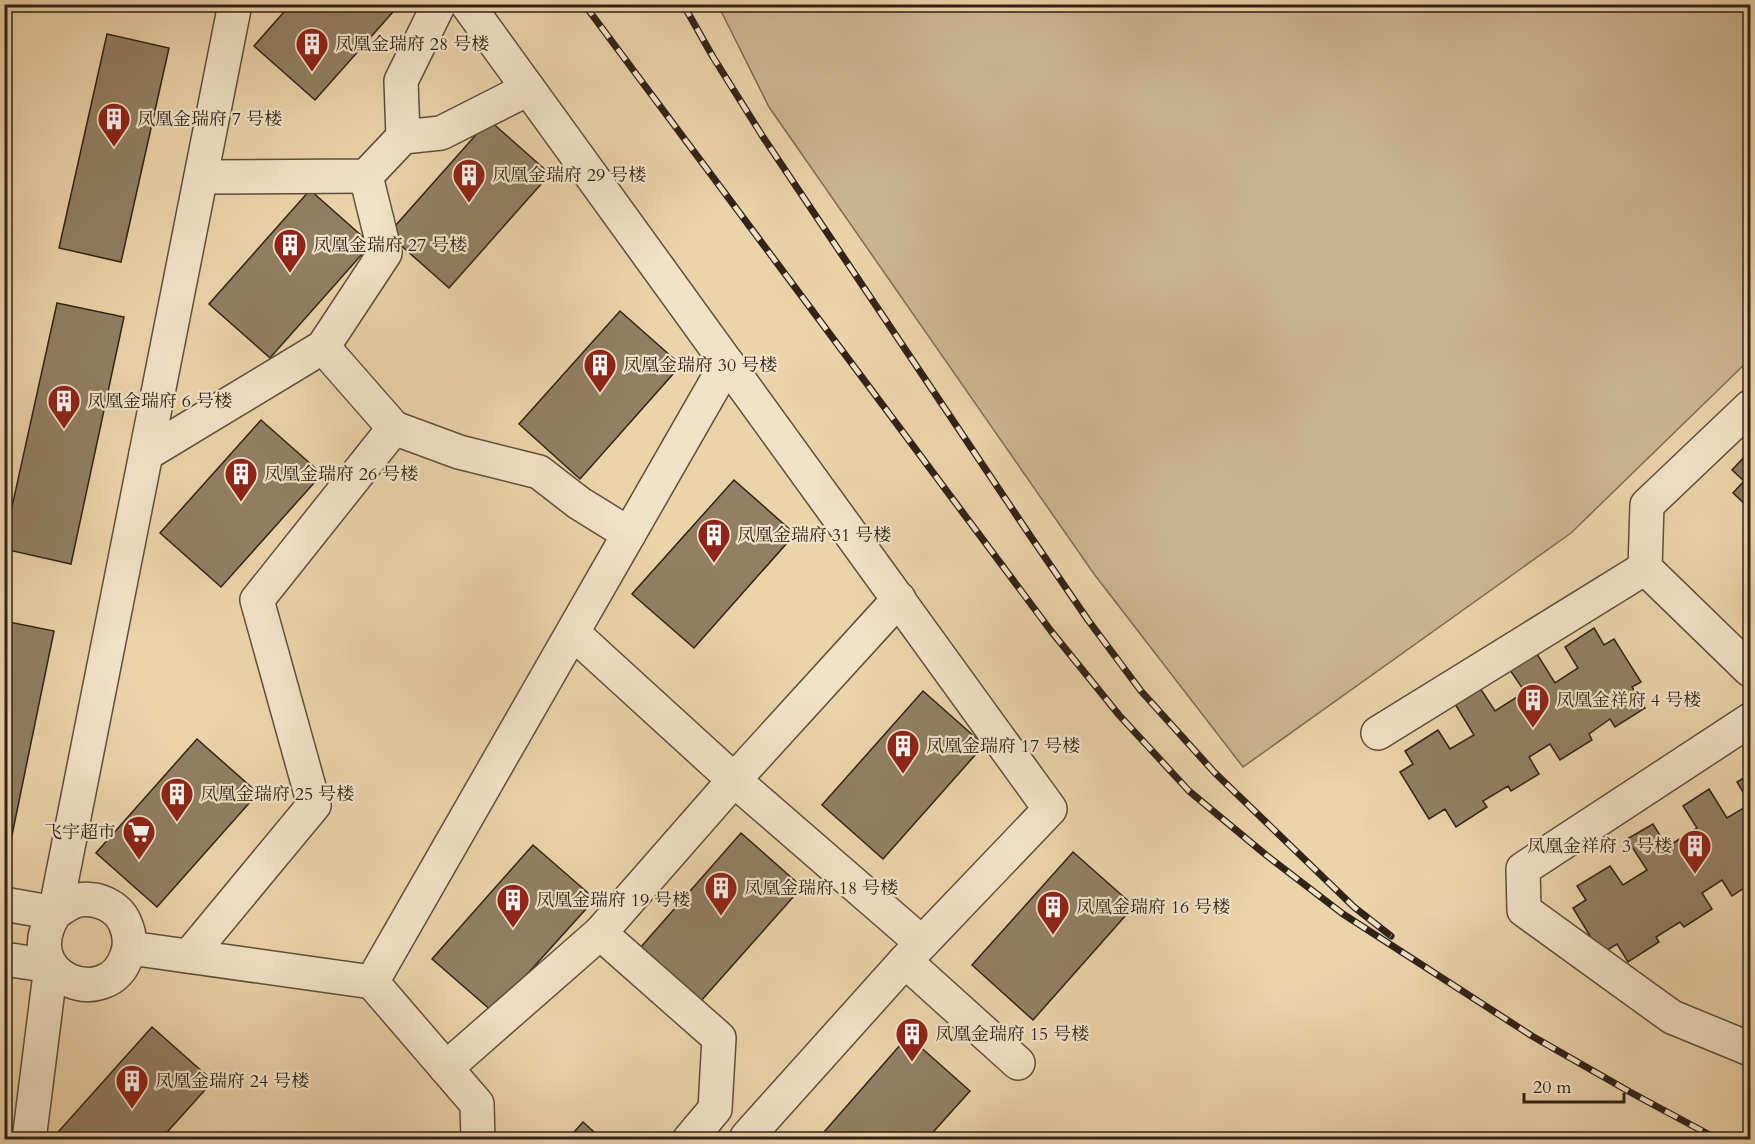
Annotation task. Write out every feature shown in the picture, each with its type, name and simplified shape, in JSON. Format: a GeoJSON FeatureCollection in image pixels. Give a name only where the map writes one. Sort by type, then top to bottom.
{"type":"FeatureCollection","features":[{"type":"Feature","properties":{"kind":"street"},"geometry":{"type":"LineString","coordinates":[[4,904],[55,913],[78,900],[105,903],[125,922],[130,948],[125,962],[116,974],[104,982],[89,985],[75,983],[61,977],[51,966],[45,952],[44,938],[55,913],[235,4]]}},
{"type":"Feature","properties":{"kind":"street"},"geometry":{"type":"LineString","coordinates":[[403,137],[401,81],[439,4]]}},
{"type":"Feature","properties":{"kind":"street"},"geometry":{"type":"LineString","coordinates":[[467,4],[1050,809],[914,952],[748,1138],[715,1109]]}},
{"type":"Feature","properties":{"kind":"street"},"geometry":{"type":"LineString","coordinates":[[201,177],[366,177],[403,137],[441,133],[528,89]]}},
{"type":"Feature","properties":{"kind":"street"},"geometry":{"type":"LineString","coordinates":[[146,454],[323,347],[385,254],[366,177]]}},
{"type":"Feature","properties":{"kind":"street"},"geometry":{"type":"LineString","coordinates":[[323,347],[394,428],[459,452],[539,472],[579,503],[629,534]]}},
{"type":"Feature","properties":{"kind":"street"},"geometry":{"type":"LineString","coordinates":[[372,982],[727,363]]}},
{"type":"Feature","properties":{"kind":"street"},"geometry":{"type":"LineString","coordinates":[[1750,407],[1647,505],[1645,568],[1750,670]]}},
{"type":"Feature","properties":{"kind":"street"},"geometry":{"type":"LineString","coordinates":[[189,956],[314,805],[257,600],[394,428]]}},
{"type":"Feature","properties":{"kind":"street"},"geometry":{"type":"LineString","coordinates":[[1378,733],[1645,568]]}},
{"type":"Feature","properties":{"kind":"street"},"geometry":{"type":"LineString","coordinates":[[446,1068],[600,933],[734,780],[899,600]]}},
{"type":"Feature","properties":{"kind":"street"},"geometry":{"type":"LineString","coordinates":[[573,633],[734,780],[914,952],[1018,1063]]}},
{"type":"Feature","properties":{"kind":"street"},"geometry":{"type":"LineString","coordinates":[[1750,720],[1523,869],[1524,910],[1672,1017],[1750,1049]]}},
{"type":"Feature","properties":{"kind":"street"},"geometry":{"type":"LineString","coordinates":[[600,933],[720,1038],[715,1109],[689,1140]]}},
{"type":"Feature","properties":{"kind":"street"},"geometry":{"type":"LineString","coordinates":[[130,948],[372,982],[477,1104],[478,1140]]}},
{"type":"Feature","properties":{"kind":"street"},"geometry":{"type":"LineString","coordinates":[[4,959],[51,966]]}},
{"type":"Feature","properties":{"kind":"street"},"geometry":{"type":"LineString","coordinates":[[29,1140],[51,966]]}},
{"type":"Feature","properties":{"kind":"shaded area"},"geometry":{"type":"Polygon","coordinates":[[[718,5],[1750,5],[1750,359],[1571,533],[1243,767],[1094,574],[769,107],[718,5]]]}},
{"type":"Feature","properties":{"kind":"building","name":"凤凰金瑞府 28 号楼"},"geometry":{"type":"Polygon","coordinates":[[[291,4],[400,4],[315,100],[254,46],[291,4]]]}},
{"type":"Feature","properties":{"kind":"building","name":"凤凰金瑞府 7 号楼"},"geometry":{"type":"Polygon","coordinates":[[[107,34],[169,48],[121,262],[59,248],[107,34]]]}},
{"type":"Feature","properties":{"kind":"building","name":"凤凰金瑞府 29 号楼"},"geometry":{"type":"Polygon","coordinates":[[[489,120],[550,174],[449,288],[388,234],[489,120]]]}},
{"type":"Feature","properties":{"kind":"building","name":"凤凰金瑞府 27 号楼"},"geometry":{"type":"Polygon","coordinates":[[[310,190],[371,244],[270,358],[209,304],[310,190]]]}},
{"type":"Feature","properties":{"kind":"building","name":"凤凰金瑞府 6 号楼"},"geometry":{"type":"Polygon","coordinates":[[[57,303],[124,317],[71,564],[4,549],[57,303]]]}},
{"type":"Feature","properties":{"kind":"building","name":"凤凰金瑞府 30 号楼"},"geometry":{"type":"Polygon","coordinates":[[[620,311],[681,365],[580,479],[519,424],[620,311]]]}},
{"type":"Feature","properties":{"kind":"building","name":"凤凰金瑞府 26 号楼"},"geometry":{"type":"Polygon","coordinates":[[[261,420],[322,474],[221,587],[160,533],[261,420]]]}},
{"type":"Feature","properties":{"kind":"building"},"geometry":{"type":"Polygon","coordinates":[[[1750,451],[1750,509],[1733,493],[1744,481],[1732,470],[1750,451]]]}},
{"type":"Feature","properties":{"kind":"building","name":"凤凰金瑞府 31 号楼"},"geometry":{"type":"Polygon","coordinates":[[[734,480],[795,534],[694,648],[632,594],[734,480]]]}},
{"type":"Feature","properties":{"kind":"building"},"geometry":{"type":"Polygon","coordinates":[[[4,621],[54,631],[4,874],[4,621]]]}},
{"type":"Feature","properties":{"kind":"building","name":"凤凰金祥府 4 号楼"},"geometry":{"type":"Polygon","coordinates":[[[1594,628],[1604,645],[1614,639],[1641,682],[1632,687],[1645,708],[1615,727],[1610,719],[1589,734],[1592,740],[1560,760],[1550,744],[1529,757],[1539,774],[1511,791],[1508,786],[1483,801],[1487,807],[1456,827],[1445,809],[1429,819],[1400,772],[1413,764],[1405,751],[1438,730],[1450,749],[1474,735],[1455,704],[1480,688],[1495,711],[1525,692],[1510,670],[1537,654],[1555,683],[1578,668],[1565,647],[1594,628]]]}},
{"type":"Feature","properties":{"kind":"building","name":"凤凰金瑞府 17 号楼"},"geometry":{"type":"Polygon","coordinates":[[[923,691],[984,745],[883,859],[822,805],[923,691]]]}},
{"type":"Feature","properties":{"kind":"building","name":"凤凰金瑞府 25 号楼"},"geometry":{"type":"Polygon","coordinates":[[[197,739],[258,793],[157,907],[96,853],[197,739]]]}},
{"type":"Feature","properties":{"kind":"building"},"geometry":{"type":"Polygon","coordinates":[[[1750,774],[1750,804],[1737,782],[1750,774]]]}},
{"type":"Feature","properties":{"kind":"building","name":"凤凰金祥府 3 号楼"},"geometry":{"type":"Polygon","coordinates":[[[1709,789],[1727,818],[1750,804],[1750,884],[1732,896],[1722,880],[1702,893],[1712,909],[1684,927],[1680,922],[1656,937],[1659,942],[1628,962],[1617,944],[1601,954],[1573,908],[1586,900],[1577,886],[1610,866],[1623,885],[1647,870],[1627,839],[1653,824],[1667,847],[1697,828],[1683,806],[1709,789]]]}},
{"type":"Feature","properties":{"kind":"building","name":"凤凰金瑞府 18 号楼"},"geometry":{"type":"Polygon","coordinates":[[[741,833],[802,887],[701,1001],[640,948],[741,833]]]}},
{"type":"Feature","properties":{"kind":"building","name":"凤凰金瑞府 19 号楼"},"geometry":{"type":"Polygon","coordinates":[[[533,845],[595,899],[493,1012],[432,959],[533,845]]]}},
{"type":"Feature","properties":{"kind":"building","name":"凤凰金瑞府 16 号楼"},"geometry":{"type":"Polygon","coordinates":[[[1073,852],[1134,906],[1033,1020],[972,965],[1073,852]]]}},
{"type":"Feature","properties":{"kind":"building","name":"凤凰金瑞府 24 号楼"},"geometry":{"type":"Polygon","coordinates":[[[152,1027],[213,1081],[160,1140],[51,1140],[152,1027]]]}},
{"type":"Feature","properties":{"kind":"building","name":"凤凰金瑞府 15 号楼"},"geometry":{"type":"Polygon","coordinates":[[[908,1036],[970,1091],[926,1140],[817,1140],[908,1036]]]}},
{"type":"Feature","properties":{"kind":"building"},"geometry":{"type":"Polygon","coordinates":[[[583,1122],[603,1140],[567,1140],[583,1122]]]}},
{"type":"Feature","properties":{"kind":"railway"},"geometry":{"type":"LineString","coordinates":[[584,4],[1051,631],[1119,715],[1189,791],[1266,855],[1343,914],[1532,1036],[1719,1140]]}},
{"type":"Feature","properties":{"kind":"railway"},"geometry":{"type":"LineString","coordinates":[[683,4],[763,137],[1031,537],[1088,620],[1141,691],[1214,772],[1354,907],[1391,936]]}},
{"type":"Feature","properties":{"kind":"place","name":"凤凰金瑞府 28 号楼"},"geometry":{"type":"Point","coordinates":[312,73]}},
{"type":"Feature","properties":{"kind":"place","name":"凤凰金瑞府 7 号楼"},"geometry":{"type":"Point","coordinates":[114,148]}},
{"type":"Feature","properties":{"kind":"place","name":"凤凰金瑞府 29 号楼"},"geometry":{"type":"Point","coordinates":[469,204]}},
{"type":"Feature","properties":{"kind":"place","name":"凤凰金瑞府 27 号楼"},"geometry":{"type":"Point","coordinates":[290,274]}},
{"type":"Feature","properties":{"kind":"place","name":"凤凰金瑞府 30 号楼"},"geometry":{"type":"Point","coordinates":[600,394]}},
{"type":"Feature","properties":{"kind":"place","name":"凤凰金瑞府 6 号楼"},"geometry":{"type":"Point","coordinates":[64,430]}},
{"type":"Feature","properties":{"kind":"place","name":"凤凰金瑞府 26 号楼"},"geometry":{"type":"Point","coordinates":[241,503]}},
{"type":"Feature","properties":{"kind":"place","name":"凤凰金瑞府 31 号楼"},"geometry":{"type":"Point","coordinates":[714,564]}},
{"type":"Feature","properties":{"kind":"place","name":"凤凰金祥府 4 号楼"},"geometry":{"type":"Point","coordinates":[1533,729]}},
{"type":"Feature","properties":{"kind":"place","name":"凤凰金瑞府 17 号楼"},"geometry":{"type":"Point","coordinates":[903,775]}},
{"type":"Feature","properties":{"kind":"place","name":"凤凰金瑞府 25 号楼"},"geometry":{"type":"Point","coordinates":[177,823]}},
{"type":"Feature","properties":{"kind":"place","name":"飞宇超市"},"geometry":{"type":"Point","coordinates":[139,861]}},
{"type":"Feature","properties":{"kind":"place","name":"凤凰金祥府 3 号楼"},"geometry":{"type":"Point","coordinates":[1695,875]}},
{"type":"Feature","properties":{"kind":"place","name":"凤凰金瑞府 18 号楼"},"geometry":{"type":"Point","coordinates":[721,917]}},
{"type":"Feature","properties":{"kind":"place","name":"凤凰金瑞府 19 号楼"},"geometry":{"type":"Point","coordinates":[513,929]}},
{"type":"Feature","properties":{"kind":"place","name":"凤凰金瑞府 16 号楼"},"geometry":{"type":"Point","coordinates":[1053,936]}},
{"type":"Feature","properties":{"kind":"place","name":"凤凰金瑞府 15 号楼"},"geometry":{"type":"Point","coordinates":[912,1063]}},
{"type":"Feature","properties":{"kind":"place","name":"凤凰金瑞府 24 号楼"},"geometry":{"type":"Point","coordinates":[132,1110]}}]}
